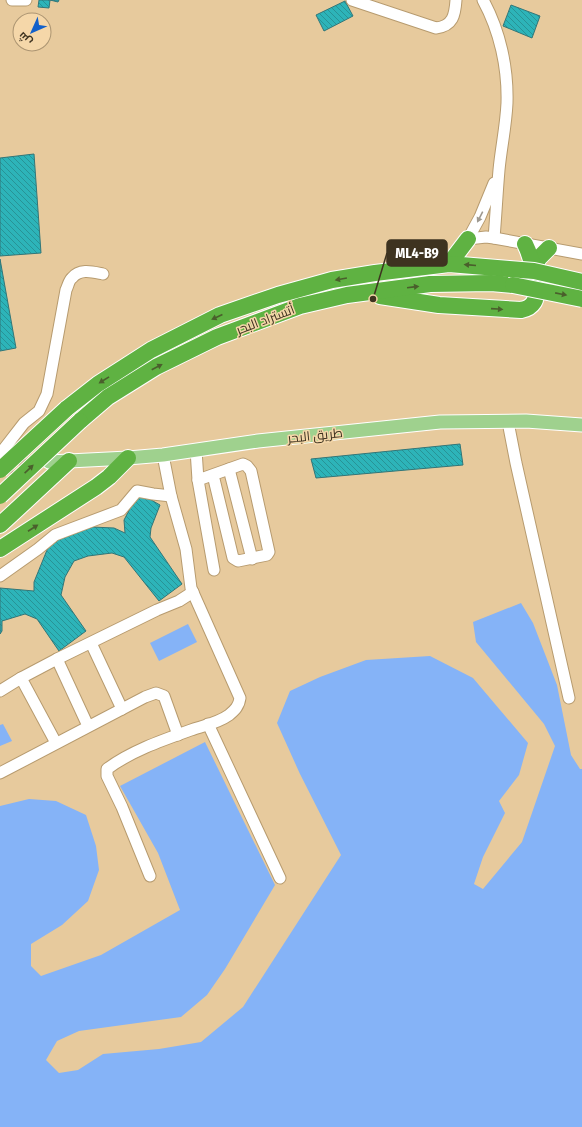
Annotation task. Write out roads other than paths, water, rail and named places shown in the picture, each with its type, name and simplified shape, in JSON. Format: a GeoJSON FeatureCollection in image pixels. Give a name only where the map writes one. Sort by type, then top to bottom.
{"type":"FeatureCollection","features":[{"type":"Feature","properties":{"kind":"highway"},"geometry":{"type":"LineString","coordinates":[[450,264],[468,239]]}},
{"type":"Feature","properties":{"kind":"highway"},"geometry":{"type":"LineString","coordinates":[[361,293],[439,305],[521,310],[528,308],[534,304],[536,297],[534,267],[525,244]]}},
{"type":"Feature","properties":{"kind":"highway"},"geometry":{"type":"LineString","coordinates":[[534,267],[539,258],[549,248]]}},
{"type":"Feature","properties":{"kind":"highway","name":"أتستراد البحر"},"geometry":{"type":"LineString","coordinates":[[0,470],[66,409],[98,384],[151,350],[220,315],[278,295],[332,280],[450,264],[534,271],[582,282]]}},
{"type":"Feature","properties":{"kind":"highway","name":"أتستراد البحر"},"geometry":{"type":"LineString","coordinates":[[0,496],[80,421],[108,397],[156,367],[217,337],[300,306],[347,295],[430,284],[454,283],[491,283],[512,285],[582,299]]}},
{"type":"Feature","properties":{"kind":"highway"},"geometry":{"type":"LineString","coordinates":[[0,549],[96,487],[109,477],[128,458]]}},
{"type":"Feature","properties":{"kind":"highway"},"geometry":{"type":"LineString","coordinates":[[0,525],[69,461]]}},
{"type":"Feature","properties":{"kind":"main road","name":"طريق البحر"},"geometry":{"type":"LineString","coordinates":[[49,462],[163,455],[258,441],[440,422],[526,421],[582,425]]}},
{"type":"Feature","properties":{"kind":"street"},"geometry":{"type":"LineString","coordinates":[[12,0],[26,0]]}},
{"type":"Feature","properties":{"kind":"street"},"geometry":{"type":"LineString","coordinates":[[352,0],[436,28],[443,27],[450,23],[456,0]]}},
{"type":"Feature","properties":{"kind":"street"},"geometry":{"type":"LineString","coordinates":[[483,0],[496,28],[505,66],[507,105],[499,169],[494,238]]}},
{"type":"Feature","properties":{"kind":"street"},"geometry":{"type":"LineString","coordinates":[[468,239],[491,193],[499,169]]}},
{"type":"Feature","properties":{"kind":"street"},"geometry":{"type":"LineString","coordinates":[[468,239],[477,237],[494,238],[582,254]]}},
{"type":"Feature","properties":{"kind":"street"},"geometry":{"type":"LineString","coordinates":[[0,454],[24,423],[39,411],[47,394],[66,290],[72,278],[79,273],[87,271],[103,274]]}},
{"type":"Feature","properties":{"kind":"street"},"geometry":{"type":"LineString","coordinates":[[508,422],[570,698]]}},
{"type":"Feature","properties":{"kind":"street"},"geometry":{"type":"LineString","coordinates":[[196,450],[198,480],[214,570]]}},
{"type":"Feature","properties":{"kind":"street"},"geometry":{"type":"LineString","coordinates":[[150,876],[122,807],[107,776],[107,769],[115,763],[161,741],[228,716],[239,705],[240,698],[191,588],[186,549],[171,496],[163,455]]}},
{"type":"Feature","properties":{"kind":"street"},"geometry":{"type":"LineString","coordinates":[[198,480],[243,464],[251,471],[269,552],[267,555],[238,561],[233,558],[213,475]]}},
{"type":"Feature","properties":{"kind":"street"},"geometry":{"type":"LineString","coordinates":[[229,469],[252,559]]}},
{"type":"Feature","properties":{"kind":"street"},"geometry":{"type":"LineString","coordinates":[[0,576],[38,549],[54,535],[121,510],[137,491],[171,496]]}},
{"type":"Feature","properties":{"kind":"street"},"geometry":{"type":"LineString","coordinates":[[0,691],[57,659],[157,610],[179,601],[193,592]]}},
{"type":"Feature","properties":{"kind":"street"},"geometry":{"type":"LineString","coordinates":[[92,643],[122,709]]}},
{"type":"Feature","properties":{"kind":"street"},"geometry":{"type":"LineString","coordinates":[[57,659],[88,726]]}},
{"type":"Feature","properties":{"kind":"street"},"geometry":{"type":"LineString","coordinates":[[21,678],[56,743]]}},
{"type":"Feature","properties":{"kind":"street"},"geometry":{"type":"LineString","coordinates":[[0,772],[145,697],[156,693],[164,696],[178,735]]}},
{"type":"Feature","properties":{"kind":"street"},"geometry":{"type":"LineString","coordinates":[[208,724],[280,878]]}},
{"type":"Feature","properties":{"kind":"water"},"geometry":{"type":"Polygon","coordinates":[[[521,603],[533,623],[557,685],[571,755],[580,769],[582,769],[582,1127],[0,1127],[0,806],[29,799],[56,801],[86,815],[96,846],[99,870],[88,901],[62,925],[31,944],[31,966],[41,976],[101,955],[180,910],[158,853],[120,786],[205,742],[275,885],[225,969],[207,995],[181,1017],[79,1031],[57,1041],[46,1060],[59,1073],[78,1070],[103,1054],[159,1049],[201,1042],[243,1007],[341,855],[300,774],[277,723],[290,691],[320,677],[366,660],[430,656],[473,678],[528,743],[519,775],[499,801],[505,813],[483,857],[474,884],[483,889],[522,842],[555,746],[544,724],[476,642],[473,622],[521,603]]]}},
{"type":"Feature","properties":{"kind":"water"},"geometry":{"type":"Polygon","coordinates":[[[188,624],[197,642],[159,661],[150,643],[188,624]]]}},
{"type":"Feature","properties":{"kind":"water"},"geometry":{"type":"Polygon","coordinates":[[[3,724],[12,741],[0,746],[0,725],[3,724]]]}},
{"type":"Feature","properties":{"kind":"tunnel"},"geometry":{"type":"LineString","coordinates":[[0,468],[38,464]]}},
{"type":"Feature","properties":{"kind":"place","name":"ML4-B9"},"geometry":{"type":"Point","coordinates":[373,299]}}]}
